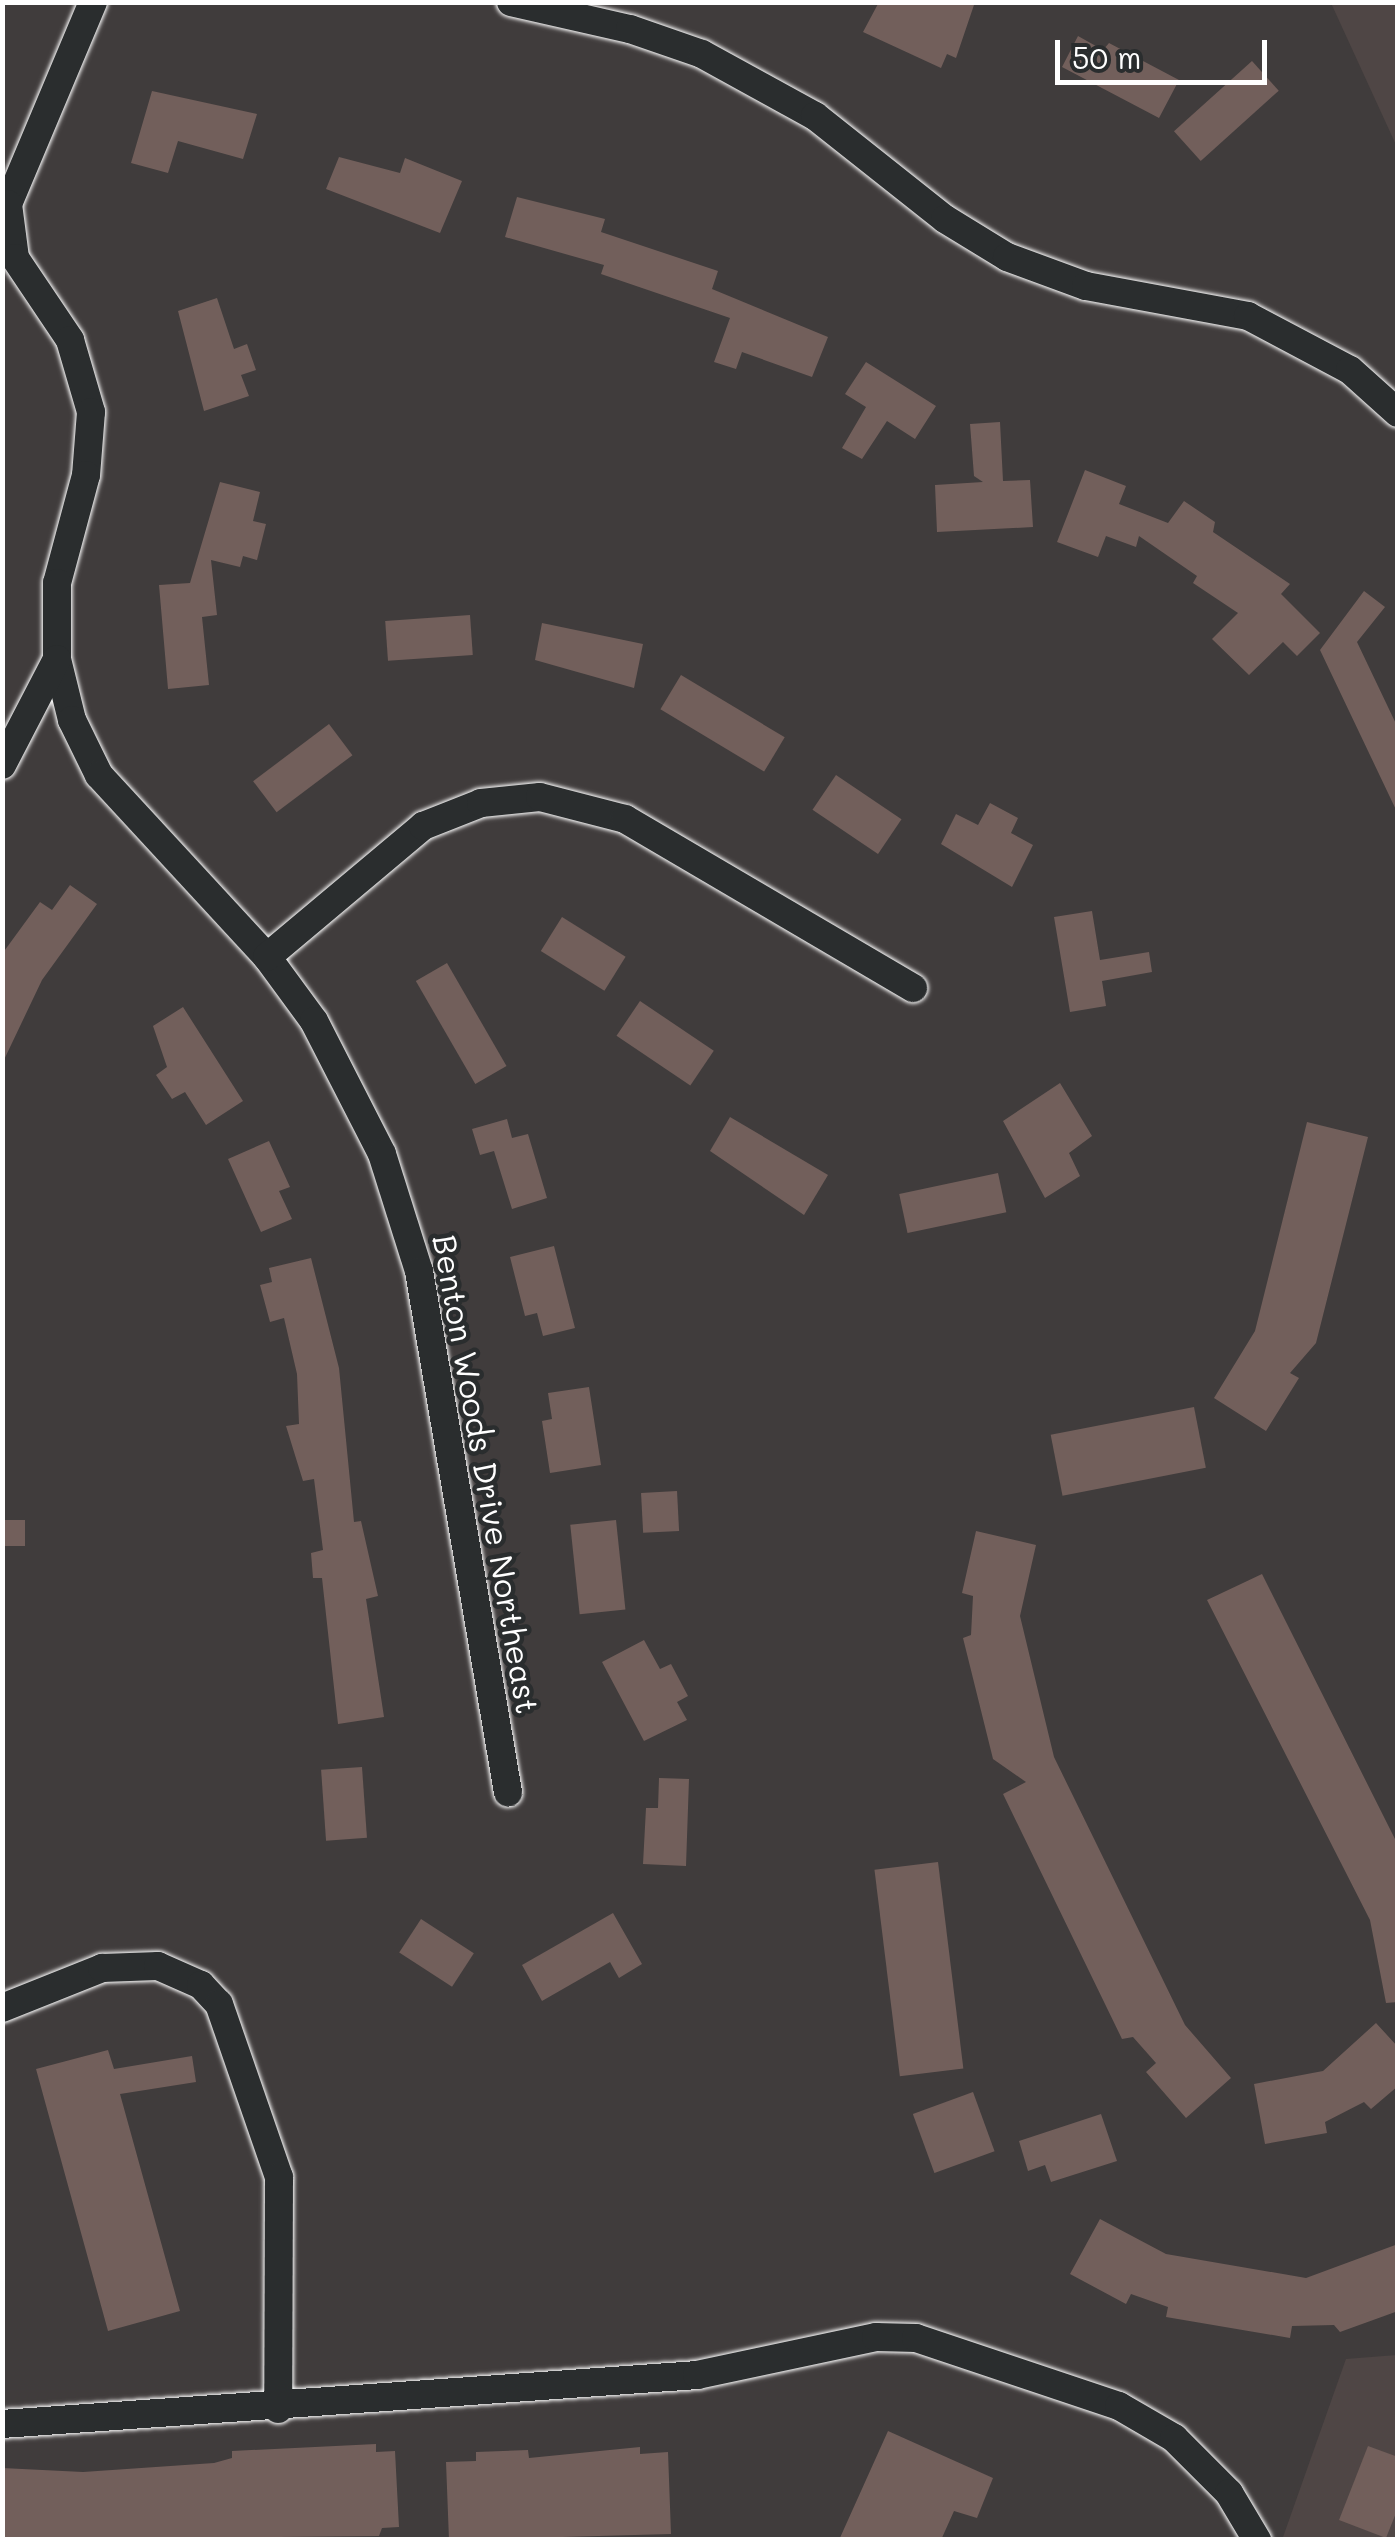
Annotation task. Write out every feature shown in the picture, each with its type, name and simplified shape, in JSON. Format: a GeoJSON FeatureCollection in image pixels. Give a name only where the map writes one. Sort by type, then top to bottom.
{"type":"FeatureCollection","features":[{"type":"Feature","properties":{"kind":"street","name":"Benton Woods Drive Northeast"},"geometry":{"type":"LineString","coordinates":[[93,2],[8,204],[15,258],[70,340],[91,412],[86,475],[57,583],[56,659],[72,720],[99,775],[267,956],[354,1092],[409,1231],[508,1792]]}},
{"type":"Feature","properties":{"kind":"street"},"geometry":{"type":"LineString","coordinates":[[510,2],[630,29],[702,54],[815,116],[945,219],[1007,256],[1086,286],[1248,316],[1350,370],[1398,413]]}},
{"type":"Feature","properties":{"kind":"street"},"geometry":{"type":"LineString","coordinates":[[2,765],[56,659]]}},
{"type":"Feature","properties":{"kind":"street"},"geometry":{"type":"LineString","coordinates":[[267,956],[424,826],[481,803],[540,798],[625,819],[912,988]]}},
{"type":"Feature","properties":{"kind":"street"},"geometry":{"type":"LineString","coordinates":[[2,2008],[102,1968],[158,1966],[201,1986],[219,2004],[279,2176],[278,2408]]}},
{"type":"Feature","properties":{"kind":"street"},"geometry":{"type":"LineString","coordinates":[[2,2424],[278,2408],[696,2375],[876,2337],[916,2338],[1119,2406],[1174,2438],[1229,2492],[1257,2540]]}},
{"type":"Feature","properties":{"kind":"shaded area"},"geometry":{"type":"Polygon","coordinates":[[[1331,3],[1397,3],[1397,147],[1331,3]]]}},
{"type":"Feature","properties":{"kind":"shaded area"},"geometry":{"type":"Polygon","coordinates":[[[1397,2355],[1397,2539],[1282,2540],[1346,2359],[1397,2355]]]}},
{"type":"Feature","properties":{"kind":"building"},"geometry":{"type":"Polygon","coordinates":[[[879,2],[975,2],[956,58],[947,54],[941,68],[863,32],[879,2]]]}},
{"type":"Feature","properties":{"kind":"building"},"geometry":{"type":"Polygon","coordinates":[[[1078,36],[1103,50],[1109,43],[1179,80],[1159,118],[1062,67],[1078,36]]]}},
{"type":"Feature","properties":{"kind":"building"},"geometry":{"type":"Polygon","coordinates":[[[1252,61],[1279,91],[1201,161],[1174,131],[1252,61]]]}},
{"type":"Feature","properties":{"kind":"building"},"geometry":{"type":"Polygon","coordinates":[[[152,91],[257,114],[243,159],[178,141],[168,173],[131,163],[152,91]]]}},
{"type":"Feature","properties":{"kind":"building"},"geometry":{"type":"Polygon","coordinates":[[[339,157],[400,173],[405,158],[462,181],[440,233],[326,189],[339,157]]]}},
{"type":"Feature","properties":{"kind":"building"},"geometry":{"type":"Polygon","coordinates":[[[517,197],[605,219],[601,232],[718,271],[712,289],[828,337],[812,377],[742,352],[736,369],[714,362],[730,318],[601,274],[604,265],[505,237],[517,197]]]}},
{"type":"Feature","properties":{"kind":"building"},"geometry":{"type":"Polygon","coordinates":[[[217,298],[234,349],[247,344],[256,370],[241,375],[249,396],[204,411],[178,311],[217,298]]]}},
{"type":"Feature","properties":{"kind":"building"},"geometry":{"type":"Polygon","coordinates":[[[866,362],[936,406],[915,439],[887,421],[862,459],[842,448],[866,407],[845,394],[866,362]]]}},
{"type":"Feature","properties":{"kind":"building"},"geometry":{"type":"Polygon","coordinates":[[[1000,422],[1003,481],[1030,480],[1033,527],[937,532],[935,485],[983,482],[974,476],[970,424],[1000,422]]]}},
{"type":"Feature","properties":{"kind":"building"},"geometry":{"type":"Polygon","coordinates":[[[1085,470],[1126,486],[1119,504],[1168,523],[1184,501],[1215,522],[1213,532],[1290,584],[1281,594],[1320,633],[1297,656],[1283,642],[1249,675],[1212,639],[1238,613],[1193,583],[1197,576],[1139,536],[1136,547],[1106,536],[1098,557],[1057,542],[1085,470]]]}},
{"type":"Feature","properties":{"kind":"building"},"geometry":{"type":"Polygon","coordinates":[[[220,482],[260,492],[253,521],[266,524],[257,560],[243,556],[240,567],[211,560],[217,615],[202,617],[209,685],[168,689],[159,585],[190,583],[220,482]]]}},
{"type":"Feature","properties":{"kind":"building"},"geometry":{"type":"Polygon","coordinates":[[[1364,591],[1385,607],[1357,642],[1398,728],[1398,814],[1320,650],[1364,591]]]}},
{"type":"Feature","properties":{"kind":"building"},"geometry":{"type":"Polygon","coordinates":[[[470,615],[473,655],[388,661],[385,621],[470,615]]]}},
{"type":"Feature","properties":{"kind":"building"},"geometry":{"type":"Polygon","coordinates":[[[542,623],[643,644],[634,688],[535,660],[542,623]]]}},
{"type":"Feature","properties":{"kind":"building"},"geometry":{"type":"Polygon","coordinates":[[[681,675],[785,737],[764,772],[660,709],[681,675]]]}},
{"type":"Feature","properties":{"kind":"building"},"geometry":{"type":"Polygon","coordinates":[[[329,724],[352,755],[277,812],[253,781],[329,724]]]}},
{"type":"Feature","properties":{"kind":"building"},"geometry":{"type":"Polygon","coordinates":[[[836,775],[901,819],[878,854],[813,810],[836,775]]]}},
{"type":"Feature","properties":{"kind":"building"},"geometry":{"type":"Polygon","coordinates":[[[990,803],[1018,818],[1011,833],[1033,845],[1012,887],[941,844],[956,814],[978,825],[990,803]]]}},
{"type":"Feature","properties":{"kind":"building"},"geometry":{"type":"Polygon","coordinates":[[[70,885],[97,904],[42,980],[2,1064],[2,954],[40,902],[52,910],[70,885]]]}},
{"type":"Feature","properties":{"kind":"building"},"geometry":{"type":"Polygon","coordinates":[[[1092,911],[1100,960],[1149,952],[1152,972],[1102,981],[1106,1006],[1070,1012],[1054,917],[1092,911]]]}},
{"type":"Feature","properties":{"kind":"building"},"geometry":{"type":"Polygon","coordinates":[[[562,917],[626,957],[604,991],[541,951],[562,917]]]}},
{"type":"Feature","properties":{"kind":"building"},"geometry":{"type":"Polygon","coordinates":[[[447,963],[506,1066],[475,1084],[416,981],[447,963]]]}},
{"type":"Feature","properties":{"kind":"building"},"geometry":{"type":"Polygon","coordinates":[[[640,1001],[714,1051],[690,1086],[617,1036],[640,1001]]]}},
{"type":"Feature","properties":{"kind":"building"},"geometry":{"type":"Polygon","coordinates":[[[183,1007],[243,1101],[206,1125],[185,1092],[172,1099],[156,1075],[167,1067],[153,1026],[183,1007]]]}},
{"type":"Feature","properties":{"kind":"building"},"geometry":{"type":"Polygon","coordinates":[[[1060,1083],[1092,1136],[1069,1153],[1080,1176],[1045,1198],[1003,1121],[1060,1083]]]}},
{"type":"Feature","properties":{"kind":"building"},"geometry":{"type":"Polygon","coordinates":[[[730,1117],[828,1175],[804,1215],[710,1151],[730,1117]]]}},
{"type":"Feature","properties":{"kind":"building"},"geometry":{"type":"Polygon","coordinates":[[[507,1119],[512,1138],[528,1134],[547,1198],[512,1209],[494,1151],[480,1155],[472,1129],[507,1119]]]}},
{"type":"Feature","properties":{"kind":"building"},"geometry":{"type":"Polygon","coordinates":[[[1307,1122],[1368,1137],[1316,1343],[1290,1373],[1299,1378],[1266,1431],[1214,1398],[1255,1331],[1307,1122]]]}},
{"type":"Feature","properties":{"kind":"building"},"geometry":{"type":"Polygon","coordinates":[[[269,1141],[290,1187],[279,1191],[292,1219],[261,1232],[228,1159],[269,1141]]]}},
{"type":"Feature","properties":{"kind":"building"},"geometry":{"type":"Polygon","coordinates":[[[998,1173],[1006,1212],[908,1233],[899,1194],[998,1173]]]}},
{"type":"Feature","properties":{"kind":"building"},"geometry":{"type":"Polygon","coordinates":[[[554,1246],[575,1328],[543,1336],[537,1313],[525,1316],[510,1257],[554,1246]]]}},
{"type":"Feature","properties":{"kind":"building"},"geometry":{"type":"Polygon","coordinates":[[[311,1258],[339,1368],[354,1522],[361,1521],[378,1596],[366,1599],[384,1717],[338,1724],[322,1578],[313,1578],[311,1553],[323,1550],[314,1479],[303,1481],[286,1426],[299,1424],[297,1374],[284,1318],[270,1322],[260,1285],[272,1282],[269,1268],[311,1258]]]}},
{"type":"Feature","properties":{"kind":"building"},"geometry":{"type":"Polygon","coordinates":[[[589,1387],[601,1465],[550,1473],[542,1421],[552,1419],[548,1393],[589,1387]]]}},
{"type":"Feature","properties":{"kind":"building"},"geometry":{"type":"Polygon","coordinates":[[[1194,1407],[1206,1468],[1063,1496],[1051,1435],[1194,1407]]]}},
{"type":"Feature","properties":{"kind":"building"},"geometry":{"type":"Polygon","coordinates":[[[677,1491],[679,1531],[643,1533],[641,1493],[677,1491]]]}},
{"type":"Feature","properties":{"kind":"building"},"geometry":{"type":"Polygon","coordinates":[[[2,1520],[25,1520],[25,1546],[2,1546],[2,1520]]]}},
{"type":"Feature","properties":{"kind":"building"},"geometry":{"type":"Polygon","coordinates":[[[616,1520],[625,1610],[580,1614],[570,1525],[616,1520]]]}},
{"type":"Feature","properties":{"kind":"building"},"geometry":{"type":"Polygon","coordinates":[[[976,1531],[1036,1545],[1020,1616],[1054,1757],[1185,2025],[1231,2078],[1186,2118],[1146,2072],[1156,2063],[1133,2037],[1122,2039],[1003,1794],[1026,1782],[993,1759],[963,1638],[971,1635],[973,1596],[962,1593],[976,1531]]]}},
{"type":"Feature","properties":{"kind":"building"},"geometry":{"type":"Polygon","coordinates":[[[1262,1574],[1398,1845],[1398,2002],[1386,2003],[1370,1920],[1207,1600],[1262,1574]]]}},
{"type":"Feature","properties":{"kind":"building"},"geometry":{"type":"Polygon","coordinates":[[[644,1640],[660,1669],[671,1664],[688,1696],[677,1702],[687,1720],[644,1741],[602,1662],[644,1640]]]}},
{"type":"Feature","properties":{"kind":"building"},"geometry":{"type":"Polygon","coordinates":[[[362,1767],[367,1838],[326,1841],[321,1770],[362,1767]]]}},
{"type":"Feature","properties":{"kind":"building"},"geometry":{"type":"Polygon","coordinates":[[[659,1778],[689,1779],[686,1866],[643,1864],[646,1808],[658,1808],[659,1778]]]}},
{"type":"Feature","properties":{"kind":"building"},"geometry":{"type":"Polygon","coordinates":[[[938,1862],[963,2068],[900,2076],[874,1870],[938,1862]]]}},
{"type":"Feature","properties":{"kind":"building"},"geometry":{"type":"Polygon","coordinates":[[[613,1913],[642,1964],[619,1978],[610,1962],[542,2001],[522,1965],[613,1913]]]}},
{"type":"Feature","properties":{"kind":"building"},"geometry":{"type":"Polygon","coordinates":[[[421,1919],[474,1953],[452,1987],[399,1953],[421,1919]]]}},
{"type":"Feature","properties":{"kind":"building"},"geometry":{"type":"Polygon","coordinates":[[[1376,2023],[1398,2047],[1398,2086],[1371,2109],[1364,2102],[1325,2122],[1327,2133],[1265,2144],[1254,2084],[1323,2071],[1376,2023]]]}},
{"type":"Feature","properties":{"kind":"building"},"geometry":{"type":"Polygon","coordinates":[[[108,2050],[114,2069],[192,2056],[196,2082],[120,2094],[180,2311],[108,2331],[36,2069],[108,2050]]]}},
{"type":"Feature","properties":{"kind":"building"},"geometry":{"type":"Polygon","coordinates":[[[973,2092],[995,2151],[934,2173],[913,2114],[973,2092]]]}},
{"type":"Feature","properties":{"kind":"building"},"geometry":{"type":"Polygon","coordinates":[[[1101,2114],[1117,2161],[1051,2182],[1045,2165],[1028,2171],[1019,2141],[1101,2114]]]}},
{"type":"Feature","properties":{"kind":"building"},"geometry":{"type":"Polygon","coordinates":[[[1100,2219],[1166,2254],[1306,2278],[1398,2244],[1398,2311],[1340,2332],[1334,2325],[1292,2326],[1290,2338],[1166,2317],[1168,2307],[1131,2294],[1126,2304],[1070,2274],[1100,2219]]]}},
{"type":"Feature","properties":{"kind":"building"},"geometry":{"type":"Polygon","coordinates":[[[888,2431],[993,2478],[977,2518],[954,2511],[941,2540],[839,2540],[888,2431]]]}},
{"type":"Feature","properties":{"kind":"building"},"geometry":{"type":"Polygon","coordinates":[[[376,2444],[376,2452],[395,2451],[399,2527],[382,2528],[379,2536],[2,2540],[2,2468],[83,2472],[214,2463],[232,2458],[232,2451],[376,2444]]]}},
{"type":"Feature","properties":{"kind":"building"},"geometry":{"type":"Polygon","coordinates":[[[1368,2446],[1398,2457],[1398,2508],[1386,2538],[1339,2520],[1368,2446]]]}},
{"type":"Feature","properties":{"kind":"building"},"geometry":{"type":"Polygon","coordinates":[[[640,2447],[640,2454],[668,2452],[671,2534],[449,2540],[446,2462],[476,2461],[476,2452],[528,2450],[529,2458],[640,2447]]]}}]}
